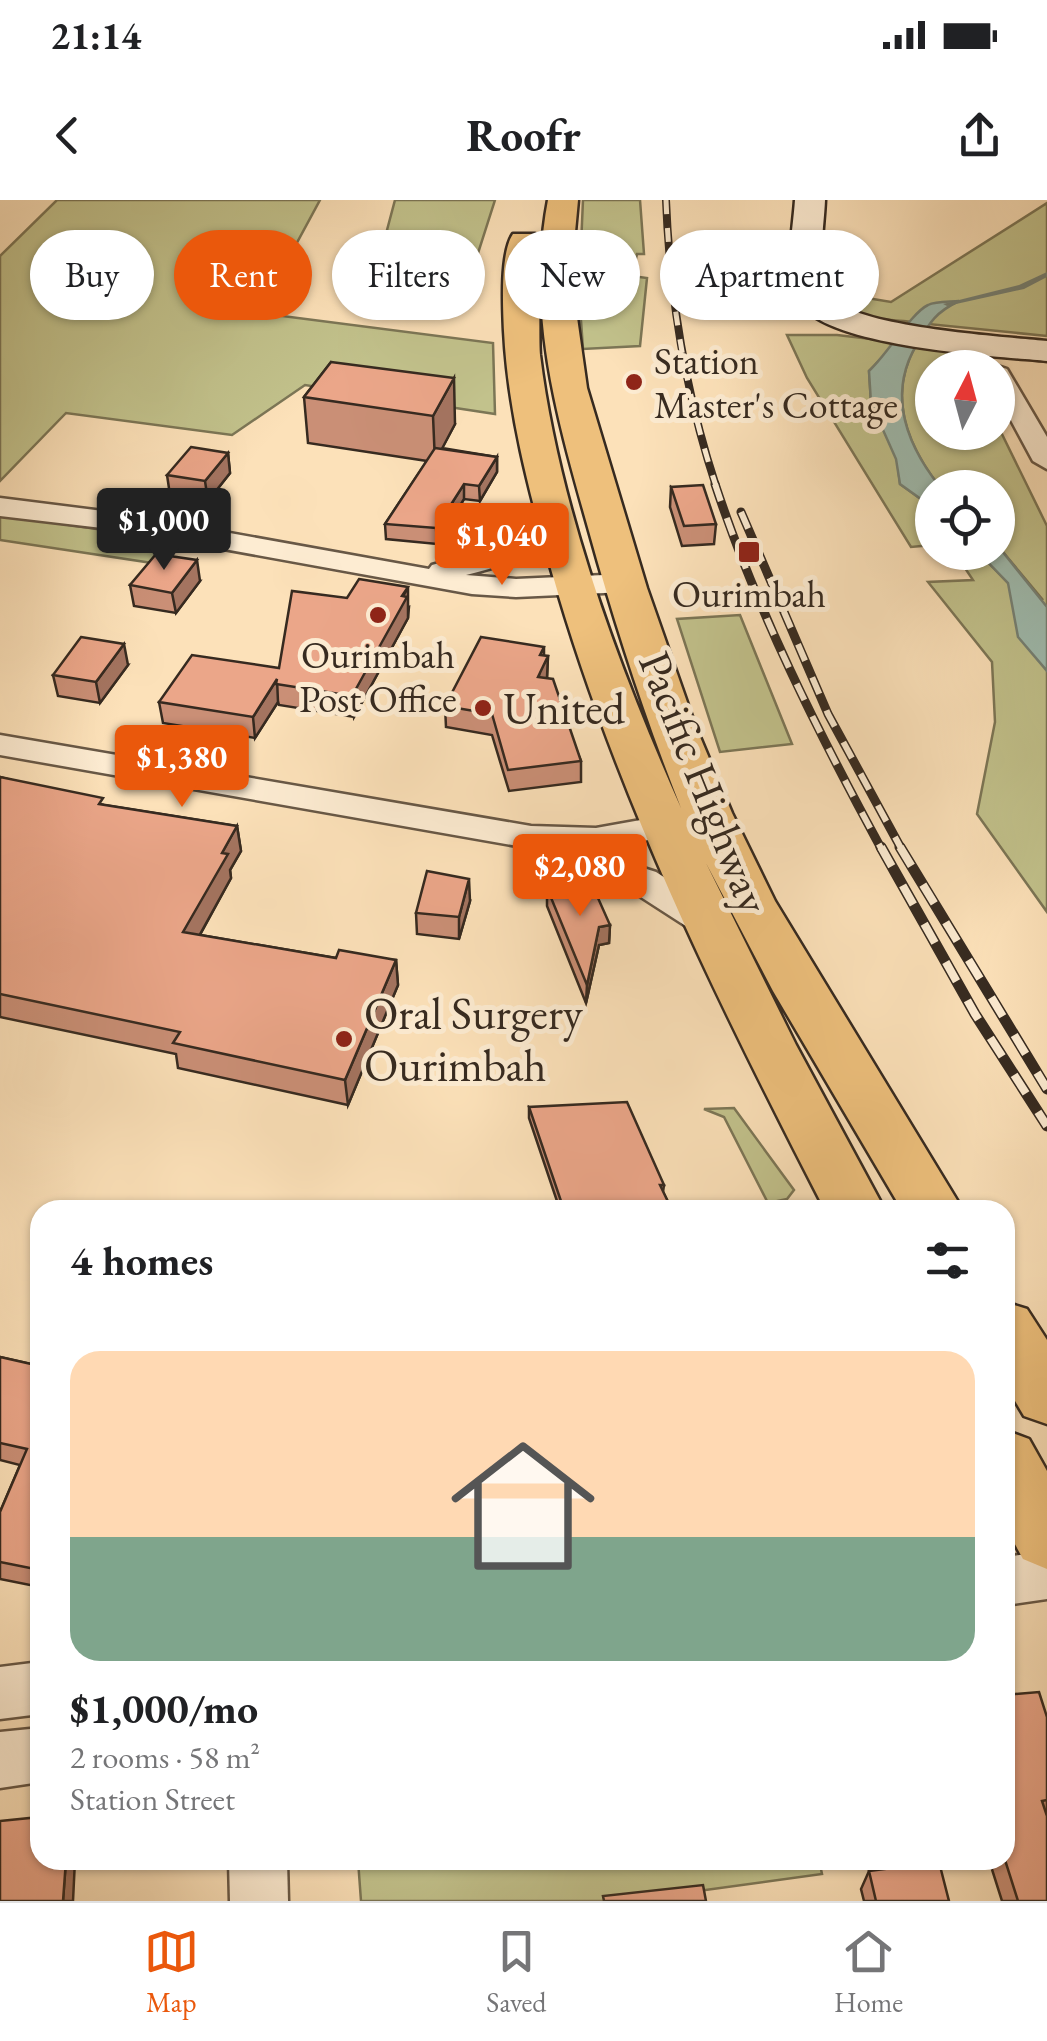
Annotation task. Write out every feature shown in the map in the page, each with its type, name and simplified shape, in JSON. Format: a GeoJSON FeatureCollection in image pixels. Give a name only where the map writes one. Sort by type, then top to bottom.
{"type":"FeatureCollection","features":[{"type":"Feature","properties":{"kind":"main road","name":"Pacific Highway"},"geometry":{"type":"LineString","coordinates":[[534,200],[520,273],[518,324],[524,381],[576,586],[663,827],[705,921],[850,1200]]}},
{"type":"Feature","properties":{"kind":"main road","name":"Pacific Highway"},"geometry":{"type":"LineString","coordinates":[[563,200],[554,298],[575,418],[626,583],[686,756],[727,855],[771,940],[927,1200]]}},
{"type":"Feature","properties":{"kind":"main road"},"geometry":{"type":"LineString","coordinates":[[1015,1344],[1047,1396]]}},
{"type":"Feature","properties":{"kind":"main road"},"geometry":{"type":"LineString","coordinates":[[1015,1478],[1047,1536]]}},
{"type":"Feature","properties":{"kind":"street"},"geometry":{"type":"LineString","coordinates":[[810,200],[811,290],[816,304],[829,316],[893,332],[938,337],[968,350]]}},
{"type":"Feature","properties":{"kind":"street"},"geometry":{"type":"LineString","coordinates":[[1015,358],[1047,351]]}},
{"type":"Feature","properties":{"kind":"street"},"geometry":{"type":"LineString","coordinates":[[1015,399],[1047,461]]}},
{"type":"Feature","properties":{"kind":"street"},"geometry":{"type":"LineString","coordinates":[[0,508],[65,512],[409,576],[500,587],[626,583]]}},
{"type":"Feature","properties":{"kind":"street"},"geometry":{"type":"LineString","coordinates":[[409,576],[494,560],[526,545],[557,519]]}},
{"type":"Feature","properties":{"kind":"street"},"geometry":{"type":"LineString","coordinates":[[0,745],[460,828],[568,841],[616,838],[663,827]]}},
{"type":"Feature","properties":{"kind":"street"},"geometry":{"type":"LineString","coordinates":[[460,828],[622,871],[665,893],[705,921]]}},
{"type":"Feature","properties":{"kind":"street"},"geometry":{"type":"LineString","coordinates":[[1015,1580],[1047,1574]]}},
{"type":"Feature","properties":{"kind":"street"},"geometry":{"type":"LineString","coordinates":[[0,1694],[30,1690]]}},
{"type":"Feature","properties":{"kind":"street"},"geometry":{"type":"LineString","coordinates":[[0,1760],[30,1756]]}},
{"type":"Feature","properties":{"kind":"street"},"geometry":{"type":"LineString","coordinates":[[258,1870],[259,1901]]}},
{"type":"Feature","properties":{"kind":"green space"},"geometry":{"type":"Polygon","coordinates":[[[57,200],[320,200],[304,230],[174,230],[174,320],[312,320],[493,343],[495,414],[305,385],[232,435],[66,413],[0,481],[0,256],[57,200]]]}},
{"type":"Feature","properties":{"kind":"green space"},"geometry":{"type":"Polygon","coordinates":[[[395,200],[495,200],[485,231],[387,230],[395,200]]]}},
{"type":"Feature","properties":{"kind":"green space"},"geometry":{"type":"Polygon","coordinates":[[[583,200],[640,200],[644,254],[640,254],[640,230],[582,230],[583,200]]]}},
{"type":"Feature","properties":{"kind":"green space"},"geometry":{"type":"Polygon","coordinates":[[[1047,203],[1047,336],[928,324],[935,313],[955,303],[915,317],[911,322],[879,318],[879,300],[891,302],[1047,203]]]}},
{"type":"Feature","properties":{"kind":"green space"},"geometry":{"type":"Polygon","coordinates":[[[640,277],[647,278],[640,346],[583,349],[581,320],[640,320],[640,277]]]}},
{"type":"Feature","properties":{"kind":"green space"},"geometry":{"type":"Polygon","coordinates":[[[787,335],[837,335],[897,342],[869,371],[871,403],[897,459],[900,484],[915,495],[915,547],[911,547],[807,378],[787,335]]]}},
{"type":"Feature","properties":{"kind":"green space"},"geometry":{"type":"Polygon","coordinates":[[[916,345],[940,350],[915,350],[915,448],[902,401],[907,364],[916,345]]]}},
{"type":"Feature","properties":{"kind":"green space"},"geometry":{"type":"Polygon","coordinates":[[[916,450],[1010,450],[1047,526],[1047,912],[977,814],[995,722],[992,662],[928,582],[973,580],[966,570],[995,570],[1008,583],[1043,600],[1015,566],[1015,470],[927,470],[916,450]]]}},
{"type":"Feature","properties":{"kind":"green space"},"geometry":{"type":"Polygon","coordinates":[[[0,515],[173,540],[172,566],[0,540],[0,515]]]}},
{"type":"Feature","properties":{"kind":"green space"},"geometry":{"type":"Polygon","coordinates":[[[740,615],[792,744],[720,752],[677,619],[740,615]]]}},
{"type":"Feature","properties":{"kind":"green space"},"geometry":{"type":"Polygon","coordinates":[[[734,1108],[794,1190],[787,1199],[766,1200],[724,1117],[704,1109],[734,1108]]]}},
{"type":"Feature","properties":{"kind":"green space"},"geometry":{"type":"Polygon","coordinates":[[[359,1870],[821,1870],[822,1874],[625,1901],[361,1901],[359,1870]]]}},
{"type":"Feature","properties":{"kind":"shaded area"},"geometry":{"type":"Polygon","coordinates":[[[959,301],[939,314],[926,330],[903,381],[904,418],[915,450],[927,470],[915,470],[915,495],[900,484],[896,459],[871,403],[869,371],[921,309],[959,301]]]}},
{"type":"Feature","properties":{"kind":"shaded area"},"geometry":{"type":"Polygon","coordinates":[[[1015,567],[1047,607],[1047,671],[1018,637],[1008,583],[995,570],[1015,567]]]}},
{"type":"Feature","properties":{"kind":"building"},"geometry":{"type":"Polygon","coordinates":[[[331,362],[454,378],[433,416],[304,397],[331,362]]]}},
{"type":"Feature","properties":{"kind":"building"},"geometry":{"type":"Polygon","coordinates":[[[191,447],[228,453],[205,481],[167,475],[191,447]]]}},
{"type":"Feature","properties":{"kind":"building"},"geometry":{"type":"Polygon","coordinates":[[[435,448],[497,457],[479,486],[464,484],[436,528],[385,524],[435,448]]]}},
{"type":"Feature","properties":{"kind":"building"},"geometry":{"type":"Polygon","coordinates":[[[703,485],[716,524],[684,526],[671,487],[703,485]]]}},
{"type":"Feature","properties":{"kind":"building"},"geometry":{"type":"Polygon","coordinates":[[[156,554],[197,560],[172,593],[130,585],[156,554]]]}},
{"type":"Feature","properties":{"kind":"building"},"geometry":{"type":"Polygon","coordinates":[[[359,579],[408,587],[402,596],[407,597],[352,696],[276,684],[277,679],[253,717],[159,702],[192,655],[279,668],[292,591],[347,598],[359,579]]]}},
{"type":"Feature","properties":{"kind":"building"},"geometry":{"type":"Polygon","coordinates":[[[81,637],[124,644],[96,682],[53,675],[81,637]]]}},
{"type":"Feature","properties":{"kind":"building"},"geometry":{"type":"Polygon","coordinates":[[[481,637],[544,647],[540,655],[548,656],[538,677],[553,679],[581,761],[508,770],[492,714],[445,706],[481,637]]]}},
{"type":"Feature","properties":{"kind":"building"},"geometry":{"type":"Polygon","coordinates":[[[0,777],[103,798],[99,804],[237,826],[222,853],[228,854],[183,932],[336,958],[339,950],[396,960],[345,1080],[173,1043],[180,1032],[0,994],[0,777]]]}},
{"type":"Feature","properties":{"kind":"building"},"geometry":{"type":"Polygon","coordinates":[[[427,871],[469,879],[459,917],[416,913],[427,871]]]}},
{"type":"Feature","properties":{"kind":"building"},"geometry":{"type":"Polygon","coordinates":[[[590,880],[610,925],[599,927],[587,985],[547,888],[590,880]]]}},
{"type":"Feature","properties":{"kind":"building"},"geometry":{"type":"Polygon","coordinates":[[[627,1102],[667,1200],[561,1200],[529,1107],[627,1102]]]}},
{"type":"Feature","properties":{"kind":"building"},"geometry":{"type":"Polygon","coordinates":[[[0,1357],[30,1364],[30,1568],[0,1562],[0,1512],[27,1449],[0,1443],[0,1357]]]}},
{"type":"Feature","properties":{"kind":"building"},"geometry":{"type":"Polygon","coordinates":[[[1039,1692],[1047,1717],[1047,1800],[1042,1801],[1047,1816],[1047,1901],[1018,1901],[1008,1870],[1015,1870],[1015,1694],[1039,1692]]]}},
{"type":"Feature","properties":{"kind":"building"},"geometry":{"type":"Polygon","coordinates":[[[30,1818],[30,1870],[65,1870],[63,1901],[0,1901],[0,1821],[30,1818]]]}},
{"type":"Feature","properties":{"kind":"building"},"geometry":{"type":"Polygon","coordinates":[[[941,1870],[949,1901],[876,1901],[869,1871],[941,1870]]]}},
{"type":"Feature","properties":{"kind":"building"},"geometry":{"type":"Polygon","coordinates":[[[703,1885],[706,1901],[604,1901],[603,1896],[703,1885]]]}},
{"type":"Feature","properties":{"kind":"waterway"},"geometry":{"type":"LineString","coordinates":[[947,304],[1021,287],[1047,274]]}},
{"type":"Feature","properties":{"kind":"railway"},"geometry":{"type":"LineString","coordinates":[[666,200],[681,345],[716,486]]}},
{"type":"Feature","properties":{"kind":"railway"},"geometry":{"type":"LineString","coordinates":[[715,484],[790,670],[882,850]]}},
{"type":"Feature","properties":{"kind":"railway"},"geometry":{"type":"LineString","coordinates":[[741,512],[828,714],[902,850]]}},
{"type":"Feature","properties":{"kind":"railway"},"geometry":{"type":"LineString","coordinates":[[881,847],[975,1014],[1047,1126]]}},
{"type":"Feature","properties":{"kind":"railway"},"geometry":{"type":"LineString","coordinates":[[900,847],[1047,1089]]}},
{"type":"Feature","properties":{"kind":"place","name":"Station Master's Cottage"},"geometry":{"type":"Point","coordinates":[634,382]}},
{"type":"Feature","properties":{"kind":"place","name":"Ourimbah"},"geometry":{"type":"Point","coordinates":[749,552]}},
{"type":"Feature","properties":{"kind":"place","name":"Ourimbah Post Office"},"geometry":{"type":"Point","coordinates":[378,615]}},
{"type":"Feature","properties":{"kind":"place","name":"United"},"geometry":{"type":"Point","coordinates":[483,708]}},
{"type":"Feature","properties":{"kind":"place","name":"Oral Surgery Ourimbah"},"geometry":{"type":"Point","coordinates":[344,1039]}}]}
